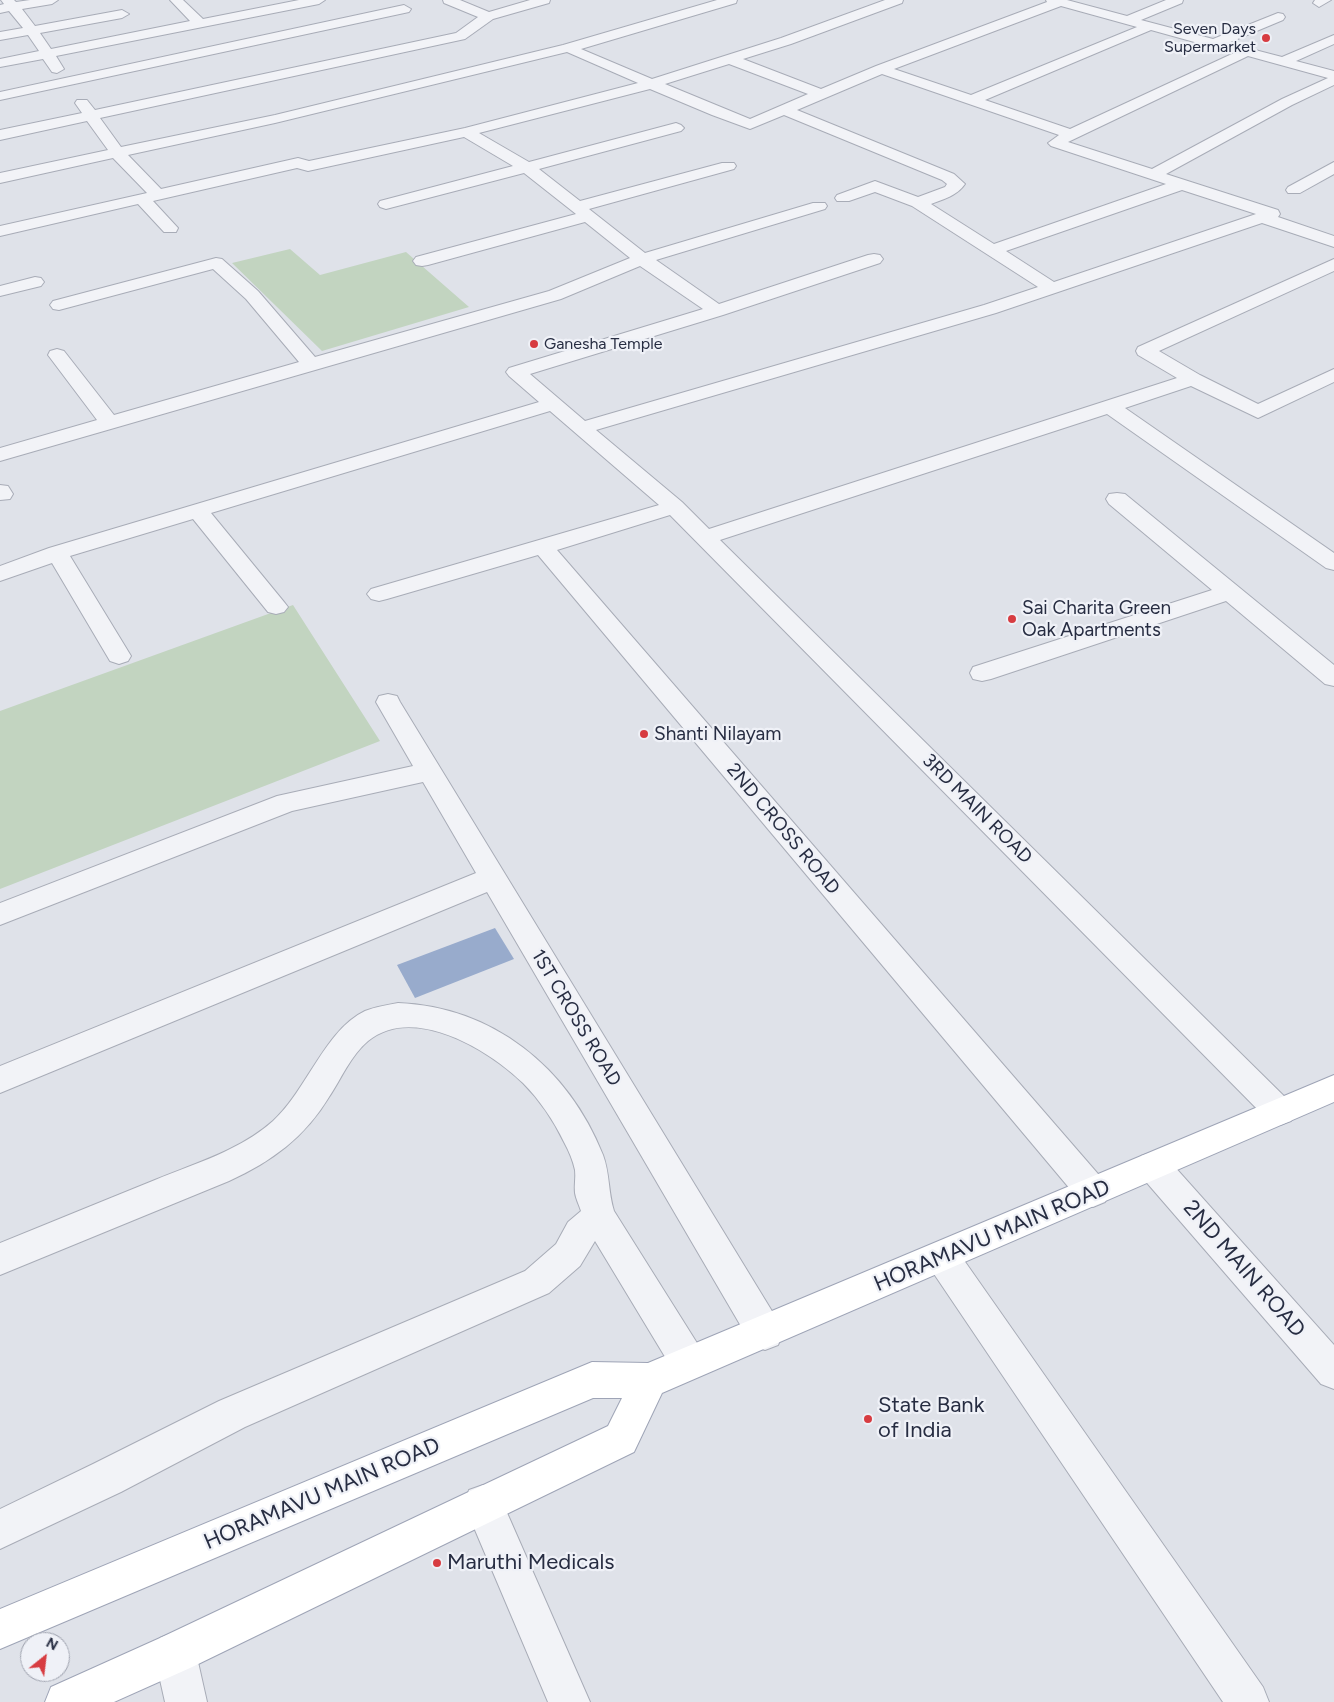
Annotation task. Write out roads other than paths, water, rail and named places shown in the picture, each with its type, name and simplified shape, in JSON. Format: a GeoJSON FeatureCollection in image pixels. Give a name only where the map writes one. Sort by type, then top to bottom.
{"type":"FeatureCollection","features":[{"type":"Feature","properties":{"kind":"main road","name":"HORAMAVU MAIN ROAD"},"geometry":{"type":"LineString","coordinates":[[0,1629],[592,1380],[649,1381],[942,1258],[1334,1088]]}},
{"type":"Feature","properties":{"kind":"main road"},"geometry":{"type":"LineString","coordinates":[[66,1702],[175,1653],[621,1439],[649,1381]]}},
{"type":"Feature","properties":{"kind":"street"},"geometry":{"type":"LineString","coordinates":[[7,5],[52,0]]}},
{"type":"Feature","properties":{"kind":"street"},"geometry":{"type":"LineString","coordinates":[[176,0],[200,24]]}},
{"type":"Feature","properties":{"kind":"street"},"geometry":{"type":"LineString","coordinates":[[0,62],[46,55],[200,24],[294,2],[319,0]]}},
{"type":"Feature","properties":{"kind":"street"},"geometry":{"type":"LineString","coordinates":[[449,0],[488,16]]}},
{"type":"Feature","properties":{"kind":"street"},"geometry":{"type":"LineString","coordinates":[[0,135],[92,117],[460,36],[488,16],[544,0]]}},
{"type":"Feature","properties":{"kind":"street"},"geometry":{"type":"LineString","coordinates":[[0,178],[118,154],[410,87],[568,48],[731,0]]}},
{"type":"Feature","properties":{"kind":"street"},"geometry":{"type":"LineString","coordinates":[[0,230],[298,163],[308,166],[466,132],[651,84],[786,41],[897,0]]}},
{"type":"Feature","properties":{"kind":"street"},"geometry":{"type":"LineString","coordinates":[[1129,20],[1177,0]]}},
{"type":"Feature","properties":{"kind":"street"},"geometry":{"type":"LineString","coordinates":[[568,48],[750,124],[881,69],[1056,1],[1334,75]]}},
{"type":"Feature","properties":{"kind":"street"},"geometry":{"type":"LineString","coordinates":[[294,2],[342,36]]}},
{"type":"Feature","properties":{"kind":"street"},"geometry":{"type":"LineString","coordinates":[[7,5],[32,30],[46,55],[118,154],[157,194]]}},
{"type":"Feature","properties":{"kind":"street"},"geometry":{"type":"LineString","coordinates":[[0,96],[404,9]]}},
{"type":"Feature","properties":{"kind":"street"},"geometry":{"type":"LineString","coordinates":[[0,36],[122,14]]}},
{"type":"Feature","properties":{"kind":"street"},"geometry":{"type":"LineString","coordinates":[[1215,43],[1278,17]]}},
{"type":"Feature","properties":{"kind":"street"},"geometry":{"type":"LineString","coordinates":[[971,100],[1150,26]]}},
{"type":"Feature","properties":{"kind":"street"},"geometry":{"type":"LineString","coordinates":[[1284,61],[1334,39]]}},
{"type":"Feature","properties":{"kind":"street"},"geometry":{"type":"LineString","coordinates":[[356,46],[383,66]]}},
{"type":"Feature","properties":{"kind":"street"},"geometry":{"type":"LineString","coordinates":[[582,428],[990,309],[1272,214],[1056,143],[1071,134],[1248,52]]}},
{"type":"Feature","properties":{"kind":"street"},"geometry":{"type":"LineString","coordinates":[[729,59],[821,94]]}},
{"type":"Feature","properties":{"kind":"street"},"geometry":{"type":"LineString","coordinates":[[881,69],[1071,134]]}},
{"type":"Feature","properties":{"kind":"street"},"geometry":{"type":"LineString","coordinates":[[397,77],[410,87]]}},
{"type":"Feature","properties":{"kind":"street"},"geometry":{"type":"LineString","coordinates":[[1153,175],[1287,102],[1334,80]]}},
{"type":"Feature","properties":{"kind":"street"},"geometry":{"type":"LineString","coordinates":[[785,110],[948,177],[957,184],[951,190],[918,203]]}},
{"type":"Feature","properties":{"kind":"street"},"geometry":{"type":"LineString","coordinates":[[386,204],[676,128]]}},
{"type":"Feature","properties":{"kind":"street"},"geometry":{"type":"LineString","coordinates":[[466,132],[528,168],[642,259],[717,311]]}},
{"type":"Feature","properties":{"kind":"street"},"geometry":{"type":"LineString","coordinates":[[422,262],[728,166]]}},
{"type":"Feature","properties":{"kind":"street"},"geometry":{"type":"LineString","coordinates":[[1294,190],[1334,168]]}},
{"type":"Feature","properties":{"kind":"street"},"geometry":{"type":"LineString","coordinates":[[993,250],[1182,184]]}},
{"type":"Feature","properties":{"kind":"street"},"geometry":{"type":"LineString","coordinates":[[843,198],[876,186],[918,203],[1052,288]]}},
{"type":"Feature","properties":{"kind":"street"},"geometry":{"type":"LineString","coordinates":[[141,198],[170,228]]}},
{"type":"Feature","properties":{"kind":"street"},"geometry":{"type":"LineString","coordinates":[[0,455],[555,294],[642,259],[819,206]]}},
{"type":"Feature","properties":{"kind":"street"},"geometry":{"type":"LineString","coordinates":[[1262,217],[1334,242]]}},
{"type":"Feature","properties":{"kind":"street"},"geometry":{"type":"LineString","coordinates":[[674,506],[516,372],[717,311],[874,259]]}},
{"type":"Feature","properties":{"kind":"street"},"geometry":{"type":"LineString","coordinates":[[59,305],[216,263],[252,295],[311,364]]}},
{"type":"Feature","properties":{"kind":"street"},"geometry":{"type":"LineString","coordinates":[[1334,264],[1144,351],[1193,379],[1258,412],[1334,375]]}},
{"type":"Feature","properties":{"kind":"street"},"geometry":{"type":"LineString","coordinates":[[0,291],[35,282]]}},
{"type":"Feature","properties":{"kind":"street"},"geometry":{"type":"LineString","coordinates":[[57,355],[109,422]]}},
{"type":"Feature","properties":{"kind":"street"},"geometry":{"type":"LineString","coordinates":[[704,538],[1193,379]]}},
{"type":"Feature","properties":{"kind":"street"},"geometry":{"type":"LineString","coordinates":[[0,574],[58,553],[553,404]]}},
{"type":"Feature","properties":{"kind":"street"},"geometry":{"type":"LineString","coordinates":[[1109,406],[1334,563]]}},
{"type":"Feature","properties":{"kind":"street"},"geometry":{"type":"LineString","coordinates":[[1117,498],[1334,678]]}},
{"type":"Feature","properties":{"kind":"street"},"geometry":{"type":"LineString","coordinates":[[379,594],[543,547],[674,506]]}},
{"type":"Feature","properties":{"kind":"street","name":"3RD MAIN ROAD"},"geometry":{"type":"LineString","coordinates":[[674,506],[1280,1112]]}},
{"type":"Feature","properties":{"kind":"street"},"geometry":{"type":"LineString","coordinates":[[198,511],[276,607]]}},
{"type":"Feature","properties":{"kind":"street"},"geometry":{"type":"LineString","coordinates":[[1313,548],[1334,536]]}},
{"type":"Feature","properties":{"kind":"street","name":"2ND CROSS ROAD"},"geometry":{"type":"LineString","coordinates":[[543,547],[1094,1192]]}},
{"type":"Feature","properties":{"kind":"street"},"geometry":{"type":"LineString","coordinates":[[58,553],[119,656]]}},
{"type":"Feature","properties":{"kind":"street"},"geometry":{"type":"LineString","coordinates":[[982,673],[1229,592]]}},
{"type":"Feature","properties":{"kind":"street","name":"1ST CROSS ROAD"},"geometry":{"type":"LineString","coordinates":[[388,702],[765,1333]]}},
{"type":"Feature","properties":{"kind":"street"},"geometry":{"type":"LineString","coordinates":[[0,914],[286,803],[430,772]]}},
{"type":"Feature","properties":{"kind":"street"},"geometry":{"type":"LineString","coordinates":[[0,1080],[492,878]]}},
{"type":"Feature","properties":{"kind":"street"},"geometry":{"type":"LineString","coordinates":[[0,1259],[202,1176],[263,1147],[290,1126],[356,1032],[380,1018],[416,1014],[454,1023],[478,1036],[510,1056],[544,1085],[570,1123],[580,1142],[591,1169],[592,1195],[599,1216],[689,1364]]}},
{"type":"Feature","properties":{"kind":"street","name":"2ND MAIN ROAD"},"geometry":{"type":"LineString","coordinates":[[1153,1166],[1334,1372]]}},
{"type":"Feature","properties":{"kind":"street"},"geometry":{"type":"LineString","coordinates":[[0,1529],[107,1478],[232,1414],[537,1282],[568,1255],[580,1233],[599,1216]]}},
{"type":"Feature","properties":{"kind":"street"},"geometry":{"type":"LineString","coordinates":[[942,1258],[1248,1702]]}},
{"type":"Feature","properties":{"kind":"street"},"geometry":{"type":"LineString","coordinates":[[483,1504],[569,1702]]}},
{"type":"Feature","properties":{"kind":"street"},"geometry":{"type":"LineString","coordinates":[[175,1653],[186,1702]]}},
{"type":"Feature","properties":{"kind":"water"},"geometry":{"type":"Polygon","coordinates":[[[495,928],[514,959],[415,998],[397,965],[495,928]]]}},
{"type":"Feature","properties":{"kind":"place","name":"Seven Days Supermarket"},"geometry":{"type":"Point","coordinates":[1266,38]}},
{"type":"Feature","properties":{"kind":"place","name":"Ganesha Temple"},"geometry":{"type":"Point","coordinates":[534,344]}},
{"type":"Feature","properties":{"kind":"place","name":"Sai Charita Green Oak Apartments"},"geometry":{"type":"Point","coordinates":[1012,619]}},
{"type":"Feature","properties":{"kind":"place","name":"Shanti Nilayam"},"geometry":{"type":"Point","coordinates":[644,734]}},
{"type":"Feature","properties":{"kind":"place","name":"State Bank of India"},"geometry":{"type":"Point","coordinates":[868,1419]}},
{"type":"Feature","properties":{"kind":"place","name":"Maruthi Medicals"},"geometry":{"type":"Point","coordinates":[437,1563]}}]}
